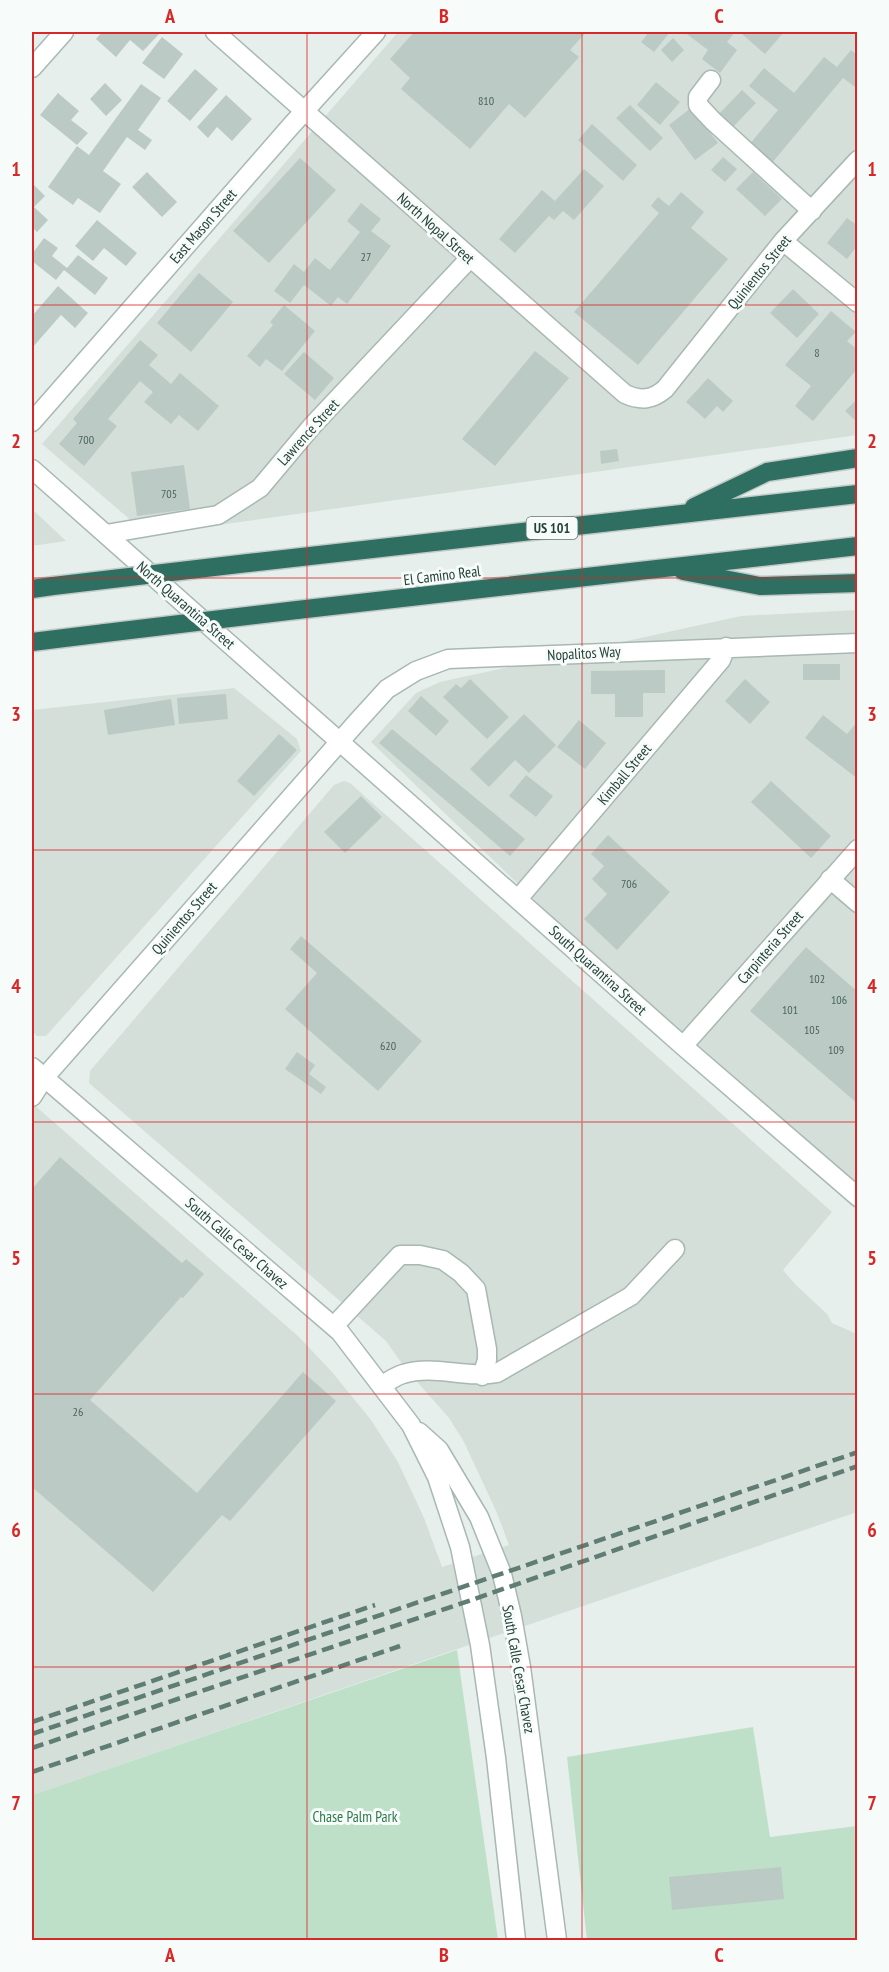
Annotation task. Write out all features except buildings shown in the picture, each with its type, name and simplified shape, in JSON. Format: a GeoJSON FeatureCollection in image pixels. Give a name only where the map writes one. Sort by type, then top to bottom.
{"type":"FeatureCollection","features":[{"type":"Feature","properties":{"kind":"highway"},"geometry":{"type":"LineString","coordinates":[[682,513],[767,472],[858,458]]}},
{"type":"Feature","properties":{"kind":"highway","name":"US 101"},"geometry":{"type":"LineString","coordinates":[[32,589],[858,494]]}},
{"type":"Feature","properties":{"kind":"highway","name":"El Camino Real"},"geometry":{"type":"LineString","coordinates":[[32,642],[858,546]]}},
{"type":"Feature","properties":{"kind":"highway"},"geometry":{"type":"LineString","coordinates":[[666,567],[760,586],[858,583]]}},
{"type":"Feature","properties":{"kind":"street"},"geometry":{"type":"LineString","coordinates":[[32,68],[64,32]]}},
{"type":"Feature","properties":{"kind":"street","name":"North Nopal Street"},"geometry":{"type":"LineString","coordinates":[[215,32],[625,394],[635,399],[646,399],[657,396],[665,389]]}},
{"type":"Feature","properties":{"kind":"street","name":"East Mason Street"},"geometry":{"type":"LineString","coordinates":[[32,422],[376,32]]}},
{"type":"Feature","properties":{"kind":"street"},"geometry":{"type":"LineString","coordinates":[[711,80],[698,97],[698,105],[812,211]]}},
{"type":"Feature","properties":{"kind":"street","name":"Quinientos Street"},"geometry":{"type":"LineString","coordinates":[[665,389],[783,241],[858,160]]}},
{"type":"Feature","properties":{"kind":"street"},"geometry":{"type":"LineString","coordinates":[[783,241],[858,303]]}},
{"type":"Feature","properties":{"kind":"street","name":"Lawrence Street"},"geometry":{"type":"LineString","coordinates":[[106,534],[218,515],[260,488],[312,426],[470,258]]}},
{"type":"Feature","properties":{"kind":"street","name":"North Quarantina Street"},"geometry":{"type":"LineString","coordinates":[[32,469],[340,741]]}},
{"type":"Feature","properties":{"kind":"street","name":"Nopalitos Way"},"geometry":{"type":"LineString","coordinates":[[340,741],[387,689],[416,671],[447,660],[858,643]]}},
{"type":"Feature","properties":{"kind":"street","name":"Kimball Street"},"geometry":{"type":"LineString","coordinates":[[518,899],[721,660],[726,647]]}},
{"type":"Feature","properties":{"kind":"street","name":"Quinientos Street"},"geometry":{"type":"LineString","coordinates":[[32,1097],[38,1072],[340,741]]}},
{"type":"Feature","properties":{"kind":"street","name":"South Quarantina Street"},"geometry":{"type":"LineString","coordinates":[[340,741],[683,1046],[858,1197]]}},
{"type":"Feature","properties":{"kind":"street","name":"Carpinteria Street"},"geometry":{"type":"LineString","coordinates":[[683,1046],[858,849]]}},
{"type":"Feature","properties":{"kind":"street"},"geometry":{"type":"LineString","coordinates":[[830,879],[858,903]]}},
{"type":"Feature","properties":{"kind":"street","name":"South Calle Cesar Chavez"},"geometry":{"type":"LineString","coordinates":[[38,1072],[334,1326],[350,1343],[411,1425],[437,1477],[460,1546],[480,1645],[496,1758],[516,1941]]}},
{"type":"Feature","properties":{"kind":"street"},"geometry":{"type":"LineString","coordinates":[[382,1385],[401,1374],[423,1370],[483,1376],[498,1374],[631,1296],[675,1249]]}},
{"type":"Feature","properties":{"kind":"street"},"geometry":{"type":"LineString","coordinates":[[334,1326],[400,1255],[409,1254],[443,1260],[461,1273],[476,1289],[487,1349],[483,1376]]}},
{"type":"Feature","properties":{"kind":"street","name":"South Calle Cesar Chavez"},"geometry":{"type":"LineString","coordinates":[[411,1425],[439,1450],[479,1517],[502,1574],[521,1667],[557,1941]]}},
{"type":"Feature","properties":{"kind":"shaded area"},"geometry":{"type":"Polygon","coordinates":[[[398,32],[857,32],[857,435],[148,535],[42,444],[398,32]]]}},
{"type":"Feature","properties":{"kind":"shaded area"},"geometry":{"type":"Polygon","coordinates":[[[32,509],[66,541],[32,546],[32,509]]]}},
{"type":"Feature","properties":{"kind":"shaded area"},"geometry":{"type":"Polygon","coordinates":[[[857,610],[857,1211],[371,742],[416,693],[440,682],[741,616],[857,610]]]}},
{"type":"Feature","properties":{"kind":"shaded area"},"geometry":{"type":"Polygon","coordinates":[[[234,688],[297,739],[301,751],[46,1036],[37,1036],[32,1031],[32,710],[234,688]]]}},
{"type":"Feature","properties":{"kind":"shaded area"},"geometry":{"type":"Polygon","coordinates":[[[344,781],[350,783],[832,1212],[783,1270],[827,1314],[832,1323],[857,1334],[857,1512],[32,1795],[32,1103],[299,1337],[332,1372],[371,1420],[398,1462],[424,1518],[442,1567],[509,1545],[497,1513],[464,1442],[449,1418],[405,1368],[386,1341],[89,1083],[90,1071],[334,785],[344,781]]]}},
{"type":"Feature","properties":{"kind":"green space","name":"Chase Palm Park"},"geometry":{"type":"Polygon","coordinates":[[[457,1650],[498,1940],[32,1940],[32,1795],[457,1650]]]}},
{"type":"Feature","properties":{"kind":"green space"},"geometry":{"type":"Polygon","coordinates":[[[753,1727],[770,1837],[857,1826],[857,1940],[587,1940],[567,1757],[753,1727]]]}},
{"type":"Feature","properties":{"kind":"railway"},"geometry":{"type":"LineString","coordinates":[[32,1734],[858,1452]]}},
{"type":"Feature","properties":{"kind":"railway"},"geometry":{"type":"LineString","coordinates":[[32,1748],[454,1606],[858,1466]]}},
{"type":"Feature","properties":{"kind":"railway"},"geometry":{"type":"LineString","coordinates":[[32,1722],[375,1605]]}},
{"type":"Feature","properties":{"kind":"railway"},"geometry":{"type":"LineString","coordinates":[[32,1772],[400,1646]]}}]}
